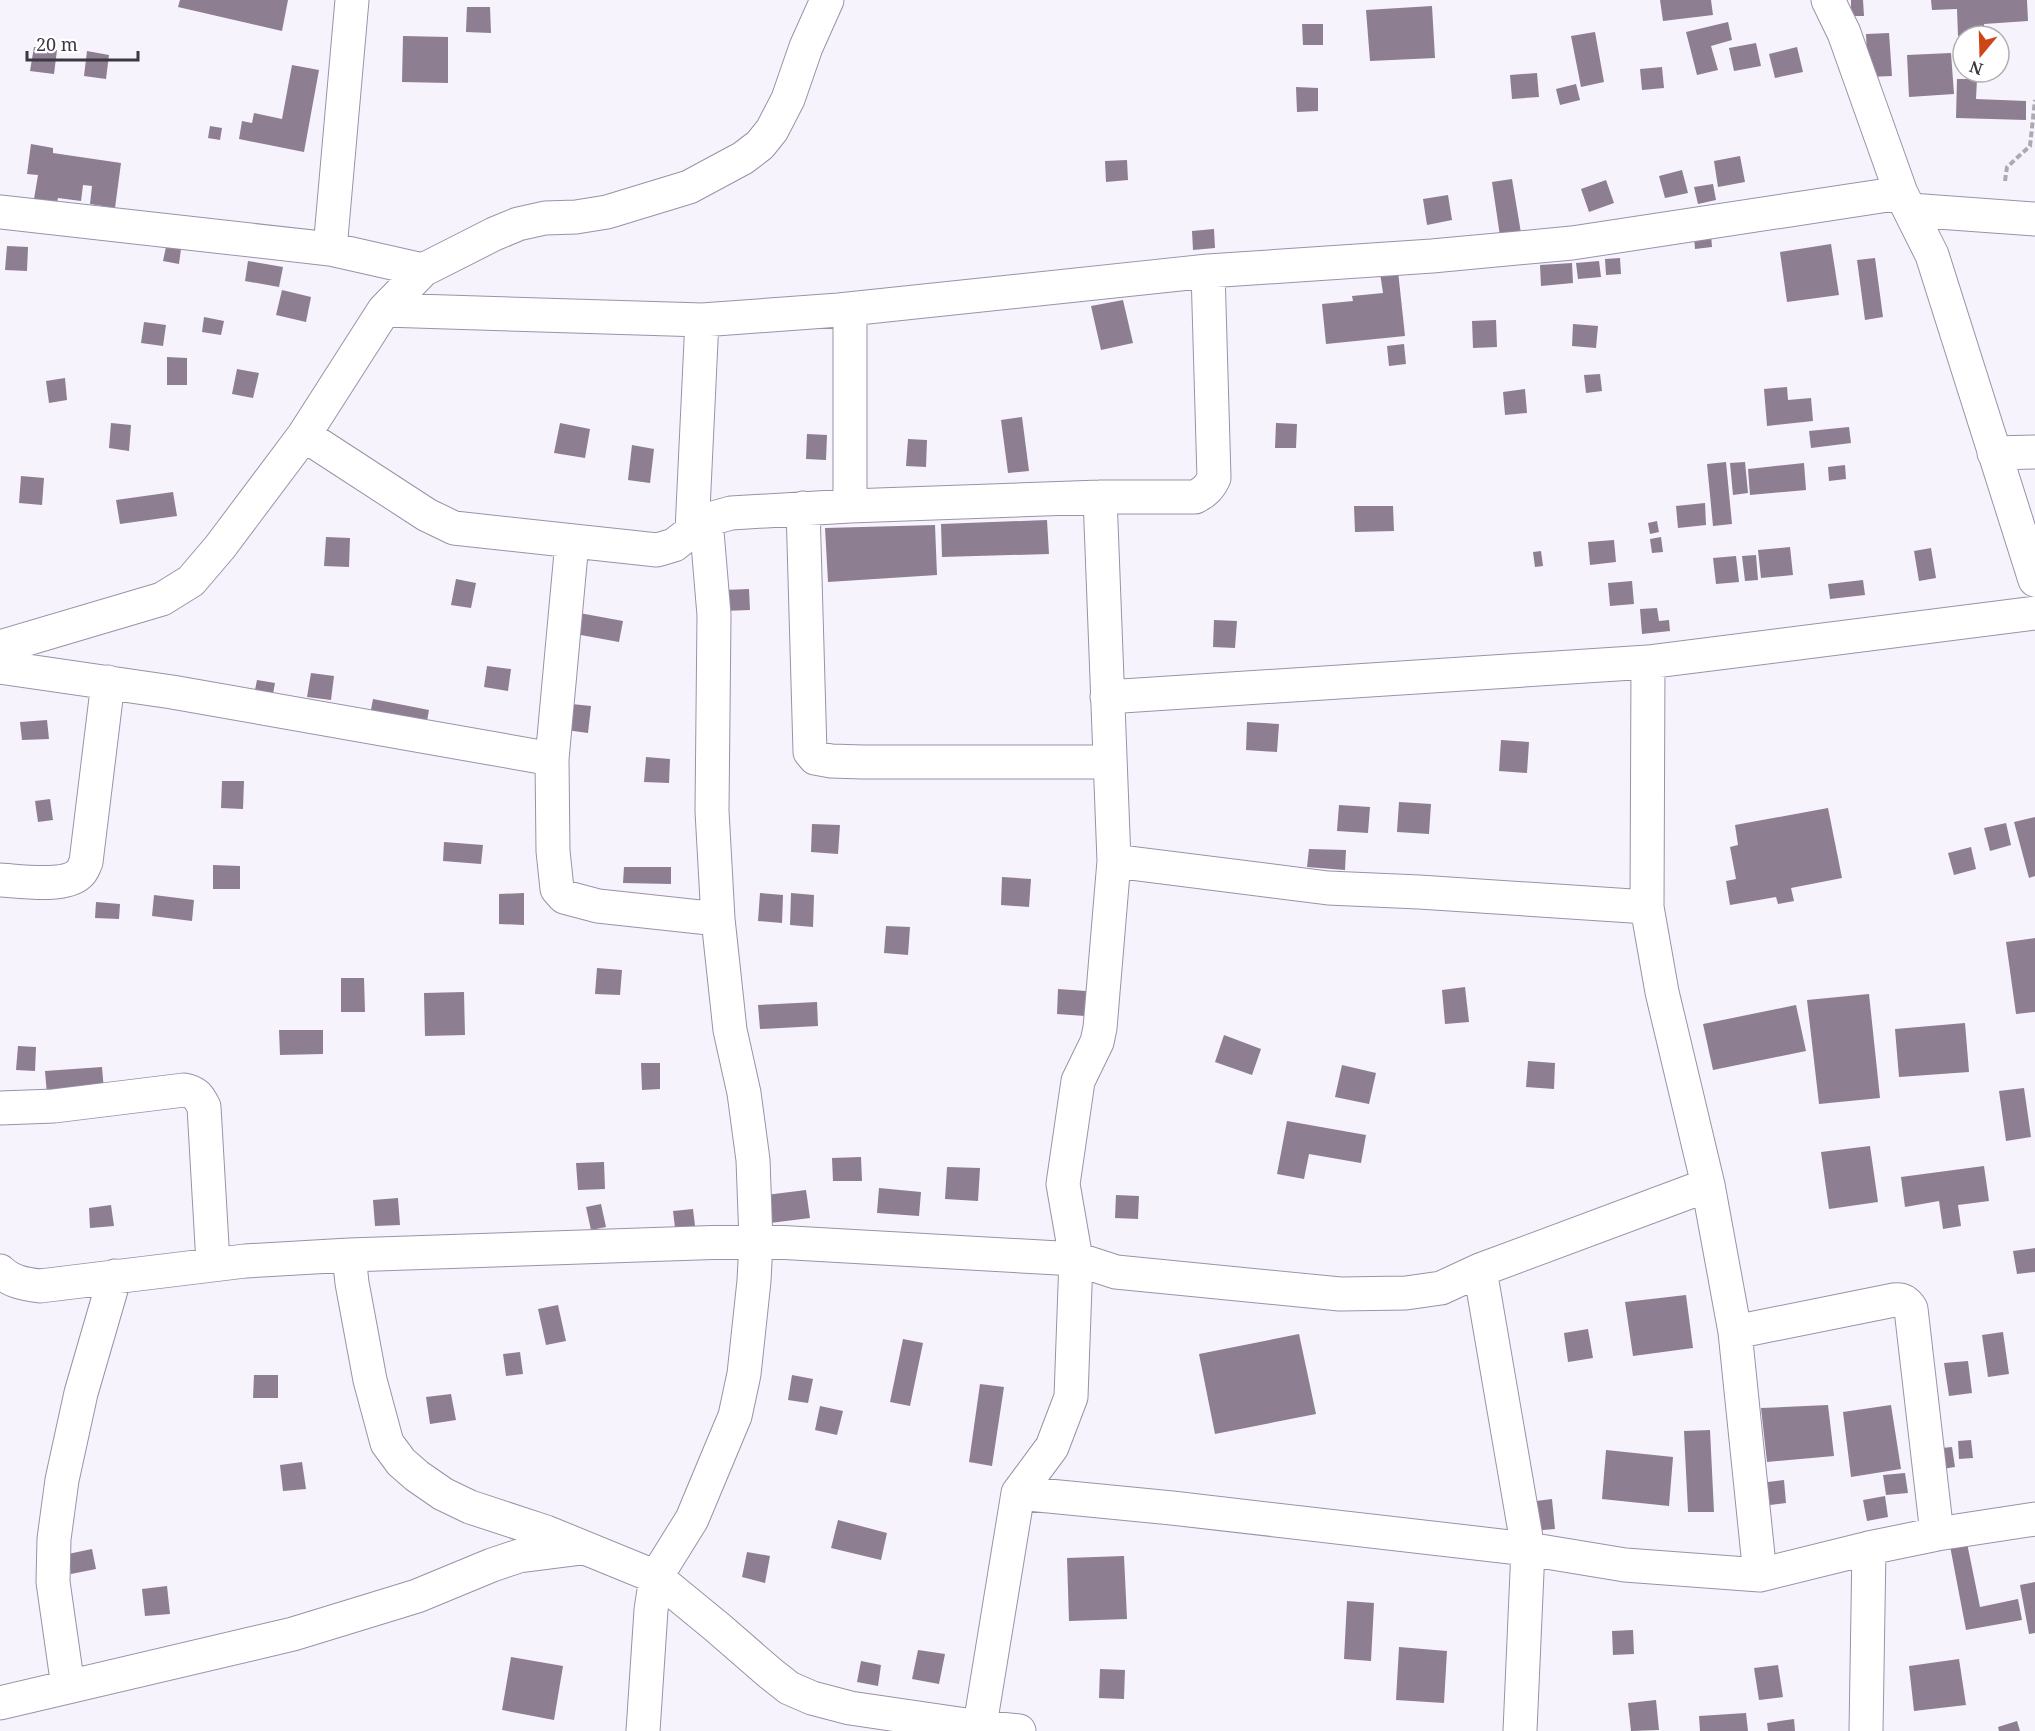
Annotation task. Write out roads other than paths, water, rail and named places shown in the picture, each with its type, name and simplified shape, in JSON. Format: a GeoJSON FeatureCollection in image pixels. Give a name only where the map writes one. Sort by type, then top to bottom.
{"type":"FeatureCollection","features":[{"type":"Feature","properties":{"kind":"street"},"geometry":{"type":"LineString","coordinates":[[330,249],[352,0]]}},
{"type":"Feature","properties":{"kind":"street"},"geometry":{"type":"LineString","coordinates":[[0,646],[162,599],[191,581],[220,547],[304,435],[384,310],[423,270],[458,251],[518,224],[545,218],[608,213],[663,197],[689,187],[743,158],[760,145],[772,130],[788,99],[806,47],[827,0]]}},
{"type":"Feature","properties":{"kind":"street"},"geometry":{"type":"LineString","coordinates":[[1828,0],[1844,33],[1905,201],[1932,255],[2035,580]]}},
{"type":"Feature","properties":{"kind":"street"},"geometry":{"type":"LineString","coordinates":[[384,310],[702,320],[850,309],[1208,271],[1432,256],[1572,243],[1905,201],[2035,219]]}},
{"type":"Feature","properties":{"kind":"street"},"geometry":{"type":"LineString","coordinates":[[0,212],[330,249],[423,270]]}},
{"type":"Feature","properties":{"kind":"street"},"geometry":{"type":"LineString","coordinates":[[304,435],[427,515],[454,528],[657,550],[674,545],[699,525],[731,513],[803,508],[1100,497],[1196,497],[1210,487],[1214,472],[1208,271]]}},
{"type":"Feature","properties":{"kind":"street"},"geometry":{"type":"LineString","coordinates":[[850,309],[850,506]]}},
{"type":"Feature","properties":{"kind":"street"},"geometry":{"type":"LineString","coordinates":[[643,1731],[651,1610],[656,1577],[692,1519],[735,1416],[744,1374],[756,1241],[753,1160],[744,1093],[730,1030],[718,919],[712,811],[714,615],[699,525],[702,320]]}},
{"type":"Feature","properties":{"kind":"street"},"geometry":{"type":"LineString","coordinates":[[1994,453],[2035,452]]}},
{"type":"Feature","properties":{"kind":"street"},"geometry":{"type":"LineString","coordinates":[[979,1729],[1018,1493],[1052,1447],[1071,1396],[1076,1259],[1063,1184],[1078,1081],[1100,1028],[1114,861],[1100,497]]}},
{"type":"Feature","properties":{"kind":"street"},"geometry":{"type":"LineString","coordinates":[[803,508],[810,752],[815,758],[863,762],[1109,762]]}},
{"type":"Feature","properties":{"kind":"street"},"geometry":{"type":"LineString","coordinates":[[572,542],[552,759],[553,851],[557,889],[564,897],[598,906],[718,919]]}},
{"type":"Feature","properties":{"kind":"street"},"geometry":{"type":"LineString","coordinates":[[1107,697],[1648,662],[2035,613]]}},
{"type":"Feature","properties":{"kind":"street"},"geometry":{"type":"LineString","coordinates":[[1648,662],[1647,907],[1662,992],[1708,1185],[1735,1332],[1760,1575]]}},
{"type":"Feature","properties":{"kind":"street"},"geometry":{"type":"LineString","coordinates":[[0,667],[172,692],[552,759]]}},
{"type":"Feature","properties":{"kind":"street"},"geometry":{"type":"LineString","coordinates":[[0,880],[53,882],[68,880],[81,873],[86,862],[108,682]]}},
{"type":"Feature","properties":{"kind":"street"},"geometry":{"type":"LineString","coordinates":[[1114,861],[1328,888],[1647,907]]}},
{"type":"Feature","properties":{"kind":"street"},"geometry":{"type":"LineString","coordinates":[[0,1108],[54,1106],[184,1090],[200,1097],[204,1107],[213,1263]]}},
{"type":"Feature","properties":{"kind":"street"},"geometry":{"type":"LineString","coordinates":[[0,1271],[21,1284],[40,1286],[213,1263],[349,1254],[756,1241],[1076,1259],[1116,1272],[1340,1294],[1406,1293],[1441,1288],[1480,1270],[1708,1185]]}},
{"type":"Feature","properties":{"kind":"street"},"geometry":{"type":"LineString","coordinates":[[349,1254],[352,1283],[377,1412],[387,1443],[401,1462],[443,1494],[470,1507],[546,1532],[656,1577],[789,1688],[812,1698],[850,1708],[979,1729],[1019,1731]]}},
{"type":"Feature","properties":{"kind":"street"},"geometry":{"type":"LineString","coordinates":[[1480,1270],[1528,1549],[1520,1731]]}},
{"type":"Feature","properties":{"kind":"street"},"geometry":{"type":"LineString","coordinates":[[68,1688],[54,1582],[54,1539],[62,1480],[81,1393],[115,1276]]}},
{"type":"Feature","properties":{"kind":"street"},"geometry":{"type":"LineString","coordinates":[[1735,1332],[1894,1300],[1901,1299],[1907,1303],[1911,1309],[1936,1534]]}},
{"type":"Feature","properties":{"kind":"street"},"geometry":{"type":"LineString","coordinates":[[1018,1493],[1172,1508],[1528,1549],[1625,1564],[1760,1575],[1936,1534],[2035,1519]]}},
{"type":"Feature","properties":{"kind":"street"},"geometry":{"type":"LineString","coordinates":[[0,1703],[293,1634],[417,1596],[492,1564],[519,1556],[586,1548]]}},
{"type":"Feature","properties":{"kind":"street"},"geometry":{"type":"LineString","coordinates":[[1866,1731],[1869,1548]]}}]}
